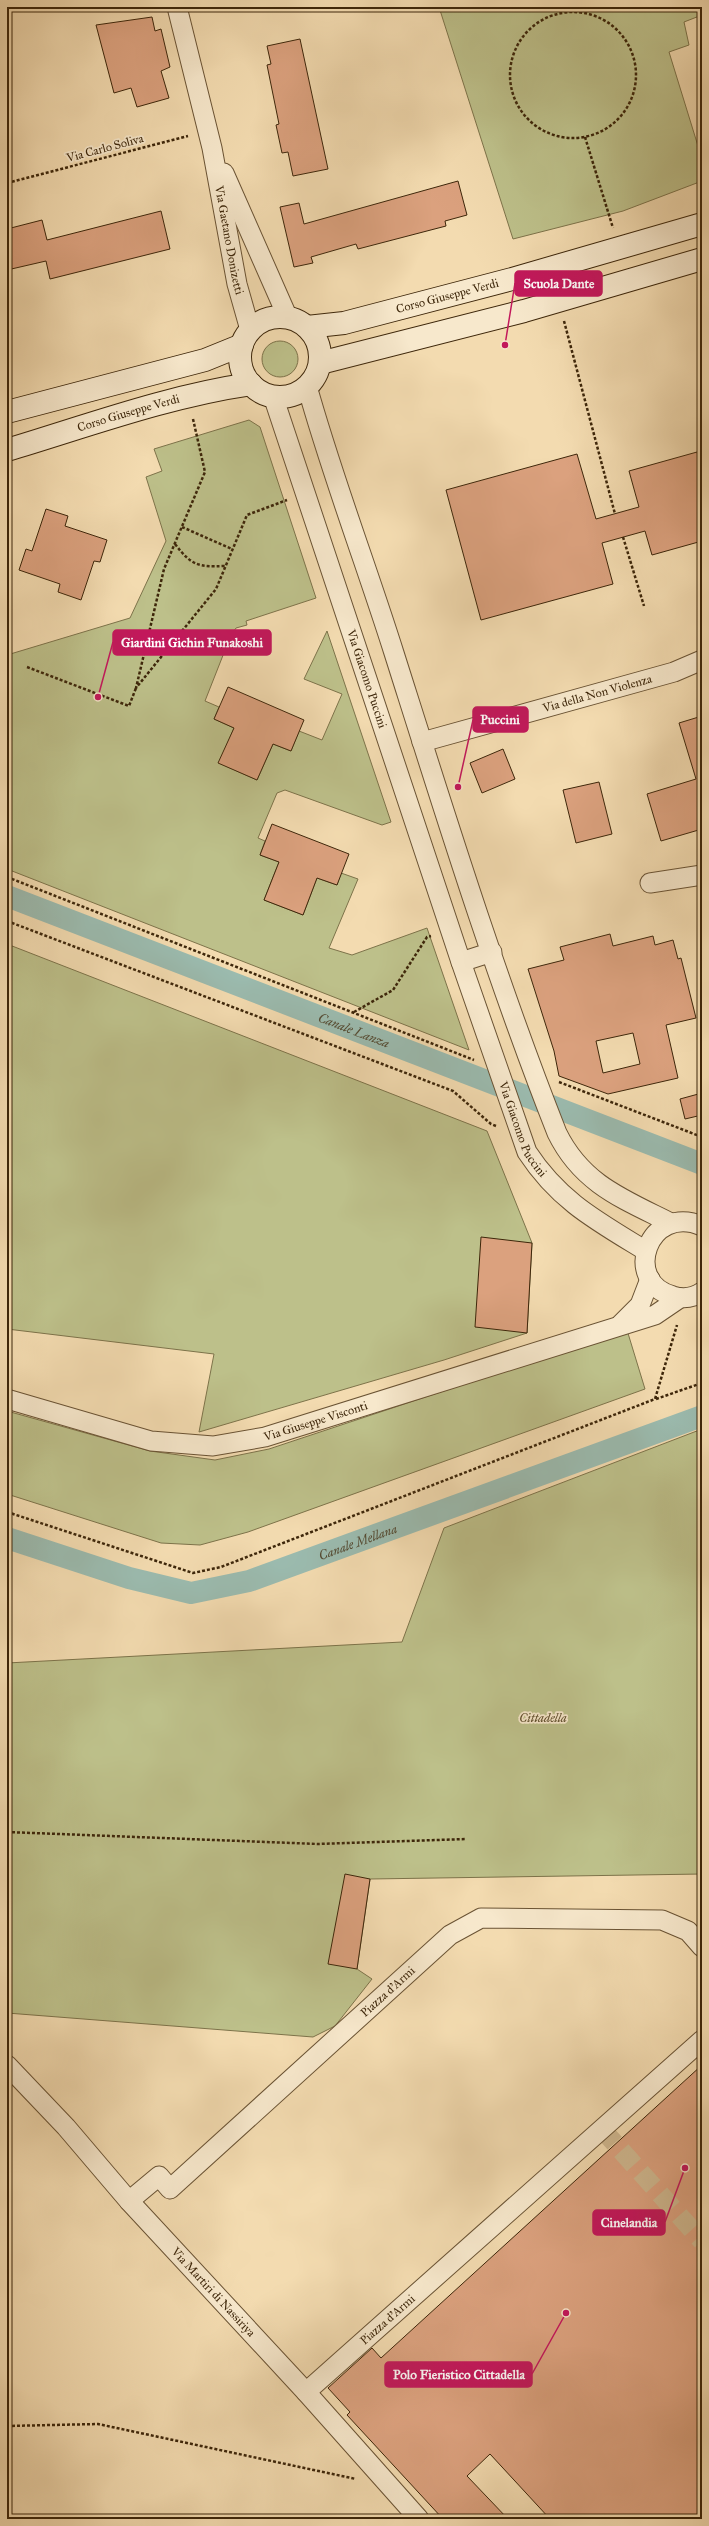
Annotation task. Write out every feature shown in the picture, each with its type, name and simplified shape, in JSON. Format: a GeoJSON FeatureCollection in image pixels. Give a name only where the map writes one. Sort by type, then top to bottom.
{"type":"FeatureCollection","features":[{"type":"Feature","properties":{"kind":"street","name":"Via Gaetano Donizetti"},"geometry":{"type":"LineString","coordinates":[[177,7],[210,140],[246,337]]}},
{"type":"Feature","properties":{"kind":"street","name":"Via Gaetano Donizetti"},"geometry":{"type":"LineString","coordinates":[[210,140],[297,322]]}},
{"type":"Feature","properties":{"kind":"street","name":"Corso Giuseppe Verdi"},"geometry":{"type":"LineString","coordinates":[[297,322],[344,323],[512,279],[702,224]]}},
{"type":"Feature","properties":{"kind":"street"},"geometry":{"type":"LineString","coordinates":[[320,363],[524,311],[702,259]]}},
{"type":"Feature","properties":{"kind":"street"},"geometry":{"type":"LineString","coordinates":[[7,412],[204,360],[246,337],[261,322],[274,317],[297,322],[317,343],[320,363],[316,376],[307,386],[285,396],[273,396],[261,392],[251,384],[241,366],[246,337]]}},
{"type":"Feature","properties":{"kind":"street","name":"Corso Giuseppe Verdi"},"geometry":{"type":"LineString","coordinates":[[7,450],[215,389],[251,384]]}},
{"type":"Feature","properties":{"kind":"street"},"geometry":{"type":"LineString","coordinates":[[307,386],[322,441],[377,599],[422,742],[492,952],[535,1078],[557,1133],[567,1153],[578,1167],[597,1183],[671,1223]]}},
{"type":"Feature","properties":{"kind":"street","name":"Via Giacomo Puccini"},"geometry":{"type":"LineString","coordinates":[[273,396],[461,962],[527,1152],[541,1174],[559,1193],[580,1210],[646,1250]]}},
{"type":"Feature","properties":{"kind":"street","name":"Via della Non Violenza"},"geometry":{"type":"LineString","coordinates":[[422,742],[674,672],[702,660]]}},
{"type":"Feature","properties":{"kind":"street"},"geometry":{"type":"LineString","coordinates":[[650,883],[702,875]]}},
{"type":"Feature","properties":{"kind":"street"},"geometry":{"type":"LineString","coordinates":[[461,962],[492,952]]}},
{"type":"Feature","properties":{"kind":"street"},"geometry":{"type":"LineString","coordinates":[[689,1296],[668,1295],[657,1288],[650,1279],[644,1260],[646,1250],[651,1239],[659,1229],[671,1223],[682,1221],[702,1226]]}},
{"type":"Feature","properties":{"kind":"street","name":"Via Giuseppe Visconti"},"geometry":{"type":"LineString","coordinates":[[620,1325],[640,1305],[650,1279]]}},
{"type":"Feature","properties":{"kind":"street","name":"Via Giuseppe Visconti"},"geometry":{"type":"LineString","coordinates":[[7,1399],[151,1441],[214,1446],[265,1437],[655,1315],[689,1296]]}},
{"type":"Feature","properties":{"kind":"street","name":"Piazza d'Armi"},"geometry":{"type":"LineString","coordinates":[[129,2201],[159,2176],[170,2189],[450,1935],[481,1918],[662,1920],[688,1931],[702,1947]]}},
{"type":"Feature","properties":{"kind":"street","name":"Piazza d'Armi"},"geometry":{"type":"LineString","coordinates":[[306,2392],[702,2040]]}},
{"type":"Feature","properties":{"kind":"street","name":"Via Martiri di Nassiriya"},"geometry":{"type":"LineString","coordinates":[[7,2065],[66,2127],[129,2201],[306,2392],[419,2519]]}},
{"type":"Feature","properties":{"kind":"path"},"geometry":{"type":"LineString","coordinates":[[562,12],[584,12],[605,20],[622,34],[633,53],[636,74],[633,96],[622,115],[605,129],[585,137],[565,138],[546,132],[534,125],[517,105],[510,86],[510,66],[516,47],[527,30],[543,18],[562,12]]}},
{"type":"Feature","properties":{"kind":"path"},"geometry":{"type":"LineString","coordinates":[[585,137],[619,248]]}},
{"type":"Feature","properties":{"kind":"path","name":"Via Carlo Soliva"},"geometry":{"type":"LineString","coordinates":[[7,183],[210,140]]}},
{"type":"Feature","properties":{"kind":"path"},"geometry":{"type":"LineString","coordinates":[[567,338],[615,514]]}},
{"type":"Feature","properties":{"kind":"path"},"geometry":{"type":"LineString","coordinates":[[27,667],[129,706],[136,688],[164,568],[205,472],[193,419]]}},
{"type":"Feature","properties":{"kind":"path"},"geometry":{"type":"LineString","coordinates":[[136,688],[216,589],[247,515],[306,493]]}},
{"type":"Feature","properties":{"kind":"path"},"geometry":{"type":"LineString","coordinates":[[182,527],[232,549]]}},
{"type":"Feature","properties":{"kind":"path"},"geometry":{"type":"LineString","coordinates":[[623,537],[644,606]]}},
{"type":"Feature","properties":{"kind":"path"},"geometry":{"type":"LineString","coordinates":[[175,544],[188,561],[203,567],[225,566]]}},
{"type":"Feature","properties":{"kind":"path"},"geometry":{"type":"LineString","coordinates":[[7,877],[497,1068]]}},
{"type":"Feature","properties":{"kind":"path"},"geometry":{"type":"LineString","coordinates":[[7,921],[453,1091],[490,1124],[517,1124]]}},
{"type":"Feature","properties":{"kind":"path"},"geometry":{"type":"LineString","coordinates":[[354,1012],[393,990],[427,937],[450,928]]}},
{"type":"Feature","properties":{"kind":"path"},"geometry":{"type":"LineString","coordinates":[[535,1078],[702,1137]]}},
{"type":"Feature","properties":{"kind":"path"},"geometry":{"type":"LineString","coordinates":[[655,1399],[689,1296]]}},
{"type":"Feature","properties":{"kind":"path"},"geometry":{"type":"LineString","coordinates":[[7,1512],[193,1573],[221,1567],[655,1399],[702,1384]]}},
{"type":"Feature","properties":{"kind":"path"},"geometry":{"type":"LineString","coordinates":[[7,1832],[318,1844],[466,1839]]}},
{"type":"Feature","properties":{"kind":"path"},"geometry":{"type":"LineString","coordinates":[[7,2426],[98,2424],[390,2486]]}},
{"type":"Feature","properties":{"kind":"green space"},"geometry":{"type":"Polygon","coordinates":[[[439,7],[702,7],[702,15],[684,22],[689,45],[669,52],[702,159],[702,181],[623,211],[513,239],[439,7]]]}},
{"type":"Feature","properties":{"kind":"green space"},"geometry":{"type":"Polygon","coordinates":[[[284,341],[293,346],[297,352],[297,366],[293,372],[284,377],[276,377],[267,372],[263,366],[262,355],[267,346],[273,342],[284,341]]]}},
{"type":"Feature","properties":{"kind":"green space"},"geometry":{"type":"Polygon","coordinates":[[[249,420],[260,427],[316,598],[246,621],[247,625],[236,628],[231,635],[205,701],[219,707],[214,719],[234,728],[219,763],[257,780],[273,744],[291,751],[299,731],[322,740],[342,694],[304,679],[327,631],[391,822],[382,825],[285,790],[277,793],[258,838],[265,841],[260,855],[279,862],[264,900],[303,915],[317,878],[337,885],[341,873],[358,879],[329,948],[352,955],[427,928],[469,1050],[7,869],[7,655],[130,618],[166,541],[146,477],[162,471],[154,449],[249,420]]]}},
{"type":"Feature","properties":{"kind":"green space"},"geometry":{"type":"Polygon","coordinates":[[[7,944],[487,1131],[532,1243],[527,1333],[444,1360],[199,1432],[214,1354],[7,1329],[7,944]]]}},
{"type":"Feature","properties":{"kind":"green space"},"geometry":{"type":"Polygon","coordinates":[[[627,1330],[645,1389],[248,1532],[200,1545],[161,1543],[7,1494],[7,1411],[150,1451],[215,1460],[269,1449],[627,1330]]]}},
{"type":"Feature","properties":{"kind":"green space","name":"Cittadella"},"geometry":{"type":"Polygon","coordinates":[[[702,1429],[702,1874],[370,1879],[357,1969],[372,1979],[335,2026],[313,2037],[7,2013],[7,1663],[402,1642],[444,1528],[702,1429]]]}},
{"type":"Feature","properties":{"kind":"building"},"geometry":{"type":"Polygon","coordinates":[[[152,17],[155,31],[161,29],[170,67],[161,71],[169,98],[137,107],[131,88],[114,93],[96,25],[152,17]]]}},
{"type":"Feature","properties":{"kind":"building"},"geometry":{"type":"Polygon","coordinates":[[[300,39],[328,169],[293,176],[288,152],[282,153],[276,125],[279,124],[267,65],[271,64],[267,46],[300,39]]]}},
{"type":"Feature","properties":{"kind":"building"},"geometry":{"type":"Polygon","coordinates":[[[458,181],[467,215],[445,221],[446,226],[358,249],[356,244],[311,257],[313,263],[294,267],[280,207],[299,203],[304,224],[458,181]]]}},
{"type":"Feature","properties":{"kind":"building"},"geometry":{"type":"Polygon","coordinates":[[[161,211],[170,249],[50,279],[46,261],[7,270],[7,229],[42,220],[47,240],[161,211]]]}},
{"type":"Feature","properties":{"kind":"building"},"geometry":{"type":"Polygon","coordinates":[[[697,452],[702,471],[702,541],[652,555],[645,531],[602,543],[613,584],[481,620],[446,490],[577,454],[596,519],[639,507],[629,471],[697,452]]]}},
{"type":"Feature","properties":{"kind":"building"},"geometry":{"type":"Polygon","coordinates":[[[46,509],[68,516],[65,526],[107,540],[100,562],[94,561],[81,600],[58,592],[60,584],[19,570],[26,549],[32,551],[46,509]]]}},
{"type":"Feature","properties":{"kind":"building"},"geometry":{"type":"Polygon","coordinates":[[[228,687],[304,720],[291,751],[273,744],[257,780],[218,763],[234,728],[214,719],[228,687]]]}},
{"type":"Feature","properties":{"kind":"building"},"geometry":{"type":"Polygon","coordinates":[[[702,716],[702,829],[661,841],[647,794],[696,779],[679,723],[702,716]]]}},
{"type":"Feature","properties":{"kind":"building"},"geometry":{"type":"Polygon","coordinates":[[[503,749],[515,779],[482,793],[470,763],[503,749]]]}},
{"type":"Feature","properties":{"kind":"building"},"geometry":{"type":"Polygon","coordinates":[[[599,782],[612,834],[576,843],[563,790],[599,782]]]}},
{"type":"Feature","properties":{"kind":"building"},"geometry":{"type":"Polygon","coordinates":[[[272,824],[349,854],[337,885],[317,878],[303,915],[264,900],[279,862],[260,855],[272,824]]]}},
{"type":"Feature","properties":{"kind":"building"},"geometry":{"type":"Polygon","coordinates":[[[610,934],[613,946],[653,936],[655,945],[673,940],[678,959],[681,958],[696,1018],[666,1025],[678,1078],[608,1094],[559,1076],[554,1051],[528,969],[564,960],[560,947],[610,934]],[[633,1033],[596,1041],[603,1073],[640,1064],[633,1033]]]}},
{"type":"Feature","properties":{"kind":"building"},"geometry":{"type":"Polygon","coordinates":[[[702,1093],[702,1115],[685,1119],[680,1099],[702,1093]]]}},
{"type":"Feature","properties":{"kind":"building"},"geometry":{"type":"Polygon","coordinates":[[[481,1237],[532,1243],[527,1333],[475,1327],[481,1237]]]}},
{"type":"Feature","properties":{"kind":"building"},"geometry":{"type":"Polygon","coordinates":[[[345,1874],[370,1879],[357,1969],[328,1964],[345,1874]]]}},
{"type":"Feature","properties":{"kind":"building"},"geometry":{"type":"Polygon","coordinates":[[[702,2065],[702,2519],[550,2519],[490,2454],[467,2476],[508,2519],[443,2519],[347,2415],[350,2412],[328,2388],[372,2348],[381,2358],[702,2065]]]}},
{"type":"Feature","properties":{"kind":"waterway","name":"Canale Lanza"},"geometry":{"type":"LineString","coordinates":[[7,896],[702,1164]]}},
{"type":"Feature","properties":{"kind":"waterway","name":"Canale Mellana"},"geometry":{"type":"LineString","coordinates":[[7,1538],[129,1578],[191,1593],[249,1581],[702,1416]]}},
{"type":"Feature","properties":{"kind":"tunnel"},"geometry":{"type":"LineString","coordinates":[[602,2129],[702,2241]]}},
{"type":"Feature","properties":{"kind":"place","name":"Scuola Dante"},"geometry":{"type":"Point","coordinates":[505,345]}},
{"type":"Feature","properties":{"kind":"place","name":"Giardini Gichin Funakoshi"},"geometry":{"type":"Point","coordinates":[98,697]}},
{"type":"Feature","properties":{"kind":"place","name":"Puccini"},"geometry":{"type":"Point","coordinates":[458,787]}},
{"type":"Feature","properties":{"kind":"place","name":"Cinelandia"},"geometry":{"type":"Point","coordinates":[685,2168]}},
{"type":"Feature","properties":{"kind":"place","name":"Polo Fieristico Cittadella"},"geometry":{"type":"Point","coordinates":[566,2313]}}]}
